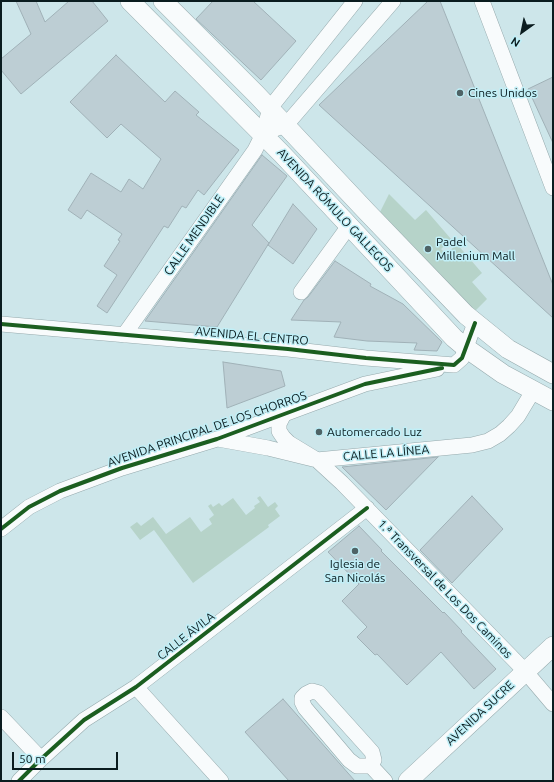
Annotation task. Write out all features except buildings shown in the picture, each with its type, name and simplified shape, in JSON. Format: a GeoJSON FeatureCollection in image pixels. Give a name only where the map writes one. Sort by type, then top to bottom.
{"type":"FeatureCollection","features":[{"type":"Feature","properties":{"kind":"main road","name":"AVENIDA RÓMULO GALLEGOS"},"geometry":{"type":"LineString","coordinates":[[130,1],[263,134],[454,338],[503,374],[553,401]]}},
{"type":"Feature","properties":{"kind":"main road","name":"AVENIDA RÓMULO GALLEGOS"},"geometry":{"type":"LineString","coordinates":[[163,1],[270,108],[441,290],[475,323],[508,349],[553,374]]}},
{"type":"Feature","properties":{"kind":"main road","name":"AVENIDA SUCRE"},"geometry":{"type":"LineString","coordinates":[[408,781],[553,646]]}},
{"type":"Feature","properties":{"kind":"street"},"geometry":{"type":"LineString","coordinates":[[270,108],[355,1]]}},
{"type":"Feature","properties":{"kind":"street"},"geometry":{"type":"LineString","coordinates":[[263,134],[286,125],[393,1]]}},
{"type":"Feature","properties":{"kind":"street"},"geometry":{"type":"LineString","coordinates":[[482,1],[553,188]]}},
{"type":"Feature","properties":{"kind":"street","name":"CALLE MENDIBLE"},"geometry":{"type":"LineString","coordinates":[[124,335],[255,150],[263,134],[270,108]]}},
{"type":"Feature","properties":{"kind":"street"},"geometry":{"type":"LineString","coordinates":[[301,292],[349,226]]}},
{"type":"Feature","properties":{"kind":"street"},"geometry":{"type":"LineString","coordinates":[[454,365],[462,358],[475,323]]}},
{"type":"Feature","properties":{"kind":"street","name":"AVENIDA EL CENTRO"},"geometry":{"type":"LineString","coordinates":[[1,324],[288,349],[395,361],[454,365]]}},
{"type":"Feature","properties":{"kind":"street","name":"AVENIDA PRINCIPAL DE LOS CHORROS"},"geometry":{"type":"LineString","coordinates":[[365,384],[375,376],[378,369],[374,363],[366,358]]}},
{"type":"Feature","properties":{"kind":"street"},"geometry":{"type":"LineString","coordinates":[[395,361],[401,369],[400,376]]}},
{"type":"Feature","properties":{"kind":"street"},"geometry":{"type":"LineString","coordinates":[[534,364],[553,364]]}},
{"type":"Feature","properties":{"kind":"street","name":"AVENIDA PRINCIPAL DE LOS CHORROS"},"geometry":{"type":"LineString","coordinates":[[1,529],[29,507],[60,491],[122,468],[217,439],[365,384],[454,365]]}},
{"type":"Feature","properties":{"kind":"street","name":"CALLE LA LÍNEA"},"geometry":{"type":"LineString","coordinates":[[217,439],[268,448],[317,460],[472,445],[488,441],[500,434],[518,416],[533,391]]}},
{"type":"Feature","properties":{"kind":"street","name":"AVENIDA PRINCIPAL DE LOS CHORROS"},"geometry":{"type":"LineString","coordinates":[[284,414],[279,424],[279,431],[282,437],[317,460]]}},
{"type":"Feature","properties":{"kind":"street","name":"1.ª Transversal de Los Dos Caminos"},"geometry":{"type":"LineString","coordinates":[[317,460],[367,508],[525,671],[553,704]]}},
{"type":"Feature","properties":{"kind":"street","name":"CALLE ÁVILA"},"geometry":{"type":"LineString","coordinates":[[19,781],[40,759],[84,720],[136,687],[367,508]]}},
{"type":"Feature","properties":{"kind":"street"},"geometry":{"type":"LineString","coordinates":[[136,687],[221,781]]}},
{"type":"Feature","properties":{"kind":"street"},"geometry":{"type":"LineString","coordinates":[[371,766],[374,760],[372,752],[319,693],[312,691],[306,694],[302,698],[305,708],[349,760],[357,766],[371,766],[385,781]]}},
{"type":"Feature","properties":{"kind":"street"},"geometry":{"type":"LineString","coordinates":[[1,717],[40,759]]}},
{"type":"Feature","properties":{"kind":"green space","name":"Padel Millenium Mall"},"geometry":{"type":"Polygon","coordinates":[[[389,194],[415,220],[426,210],[451,239],[441,249],[446,254],[457,244],[482,273],[472,282],[487,299],[475,311],[380,212],[389,194]]]}},
{"type":"Feature","properties":{"kind":"green space"},"geometry":{"type":"Polygon","coordinates":[[[260,496],[268,507],[275,502],[278,506],[275,509],[280,516],[268,525],[269,527],[193,583],[154,530],[140,540],[130,527],[137,522],[141,526],[153,517],[166,534],[190,517],[201,532],[212,524],[209,519],[214,515],[208,506],[211,504],[213,507],[219,503],[222,506],[233,498],[246,515],[260,502],[257,498],[260,496]]]}},
{"type":"Feature","properties":{"kind":"cycle path"},"geometry":{"type":"LineString","coordinates":[[1,324],[454,365],[462,358],[475,323]]}},
{"type":"Feature","properties":{"kind":"cycle path"},"geometry":{"type":"LineString","coordinates":[[1,529],[29,507],[60,491],[122,468],[217,439],[365,384],[442,368]]}},
{"type":"Feature","properties":{"kind":"cycle path"},"geometry":{"type":"LineString","coordinates":[[19,781],[84,720],[136,687],[367,508]]}},
{"type":"Feature","properties":{"kind":"place","name":"Cines Unidos"},"geometry":{"type":"Point","coordinates":[460,93]}},
{"type":"Feature","properties":{"kind":"place","name":"Padel Millenium Mall"},"geometry":{"type":"Point","coordinates":[428,249]}},
{"type":"Feature","properties":{"kind":"place","name":"Automercado Luz"},"geometry":{"type":"Point","coordinates":[319,432]}},
{"type":"Feature","properties":{"kind":"place","name":"Iglesia de San Nicolás"},"geometry":{"type":"Point","coordinates":[355,551]}}]}
